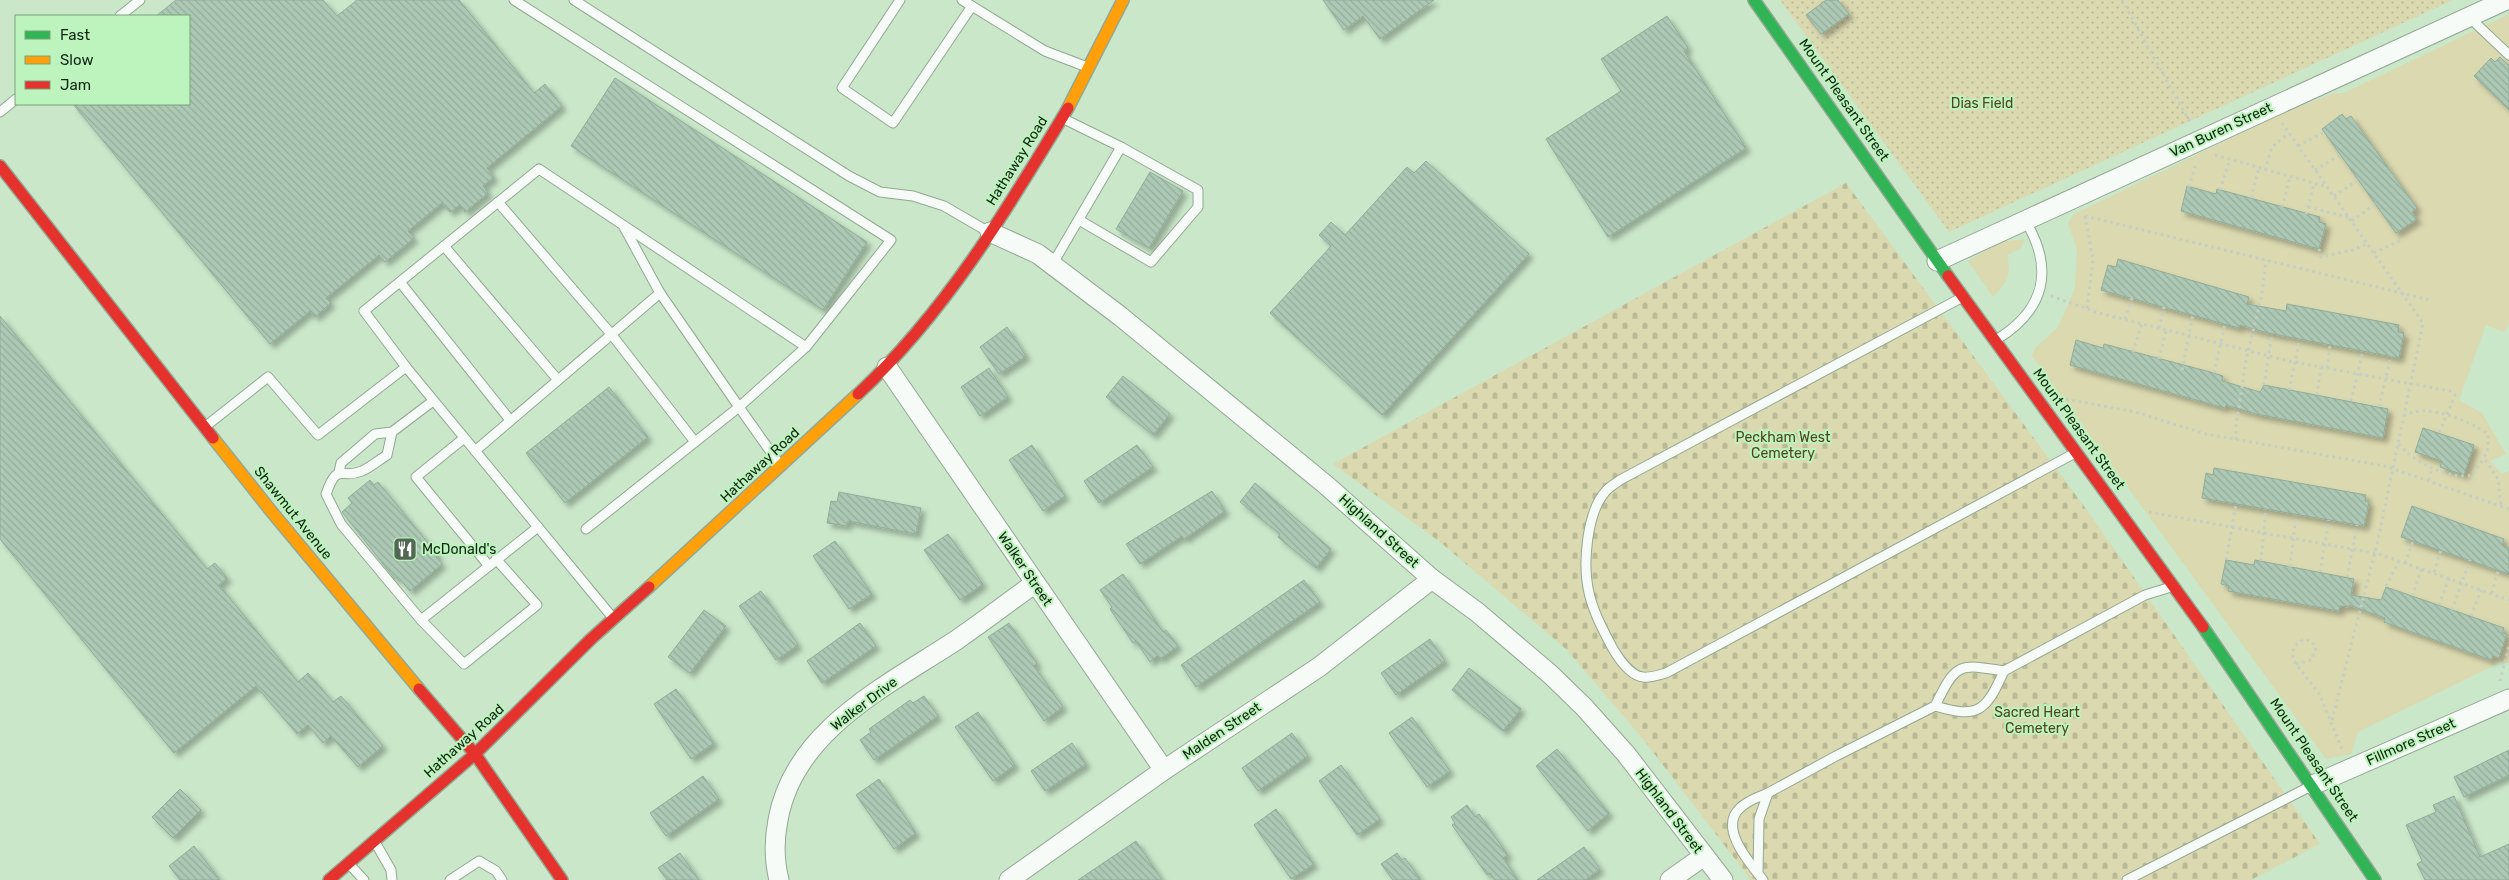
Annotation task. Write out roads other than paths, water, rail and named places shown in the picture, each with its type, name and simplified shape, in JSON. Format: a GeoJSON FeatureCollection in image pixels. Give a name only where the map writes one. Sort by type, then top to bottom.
{"type":"FeatureCollection","features":[{"type":"Feature","properties":{"kind":"main road","name":"Hathaway Road"},"geometry":{"type":"LineString","coordinates":[[329,880],[475,754],[614,619],[887,367],[926,322],[1022,185],[1062,118],[1123,0]]}},
{"type":"Feature","properties":{"kind":"main road","name":"Mount Pleasant Street"},"geometry":{"type":"LineString","coordinates":[[1754,0],[1937,261],[2174,586],[2313,785],[2375,880]]}},
{"type":"Feature","properties":{"kind":"main road","name":"Shawmut Avenue"},"geometry":{"type":"LineString","coordinates":[[0,166],[271,511],[392,658],[475,754],[562,880]]}},
{"type":"Feature","properties":{"kind":"street","name":"Van Buren Street"},"geometry":{"type":"LineString","coordinates":[[1937,261],[2025,220],[2195,146],[2272,107],[2506,0]]}},
{"type":"Feature","properties":{"kind":"street","name":"Highland Street"},"geometry":{"type":"LineString","coordinates":[[990,232],[1038,254],[1120,316],[1298,462],[1432,579],[1514,642],[1584,707],[1626,754],[1723,880]]}},
{"type":"Feature","properties":{"kind":"street","name":"Walker Street"},"geometry":{"type":"LineString","coordinates":[[887,367],[1164,770]]}},
{"type":"Feature","properties":{"kind":"street","name":"Malden Street"},"geometry":{"type":"LineString","coordinates":[[1009,880],[1164,770],[1319,667],[1432,579]]}},
{"type":"Feature","properties":{"kind":"street","name":"Walker Drive"},"geometry":{"type":"LineString","coordinates":[[779,880],[775,855],[779,811],[796,771],[822,737],[839,720],[879,690],[958,639],[1035,583]]}},
{"type":"Feature","properties":{"kind":"street","name":"Fillmore Street"},"geometry":{"type":"LineString","coordinates":[[2313,785],[2501,702]]}},
{"type":"Feature","properties":{"kind":"street"},"geometry":{"type":"LineString","coordinates":[[1670,880],[1704,856]]}},
{"type":"Feature","properties":{"kind":"lane"},"geometry":{"type":"LineString","coordinates":[[121,15],[140,0]]}},
{"type":"Feature","properties":{"kind":"lane"},"geometry":{"type":"LineString","coordinates":[[514,0],[891,240],[806,347],[739,407],[586,530]]}},
{"type":"Feature","properties":{"kind":"lane"},"geometry":{"type":"LineString","coordinates":[[574,0],[849,176],[880,192],[913,196],[944,206],[990,232]]}},
{"type":"Feature","properties":{"kind":"lane"},"geometry":{"type":"LineString","coordinates":[[900,0],[842,88],[893,122],[972,6]]}},
{"type":"Feature","properties":{"kind":"lane"},"geometry":{"type":"LineString","coordinates":[[962,0],[1045,51],[1089,68]]}},
{"type":"Feature","properties":{"kind":"lane"},"geometry":{"type":"LineString","coordinates":[[2469,17],[2509,55]]}},
{"type":"Feature","properties":{"kind":"lane"},"geometry":{"type":"LineString","coordinates":[[0,112],[15,100]]}},
{"type":"Feature","properties":{"kind":"lane"},"geometry":{"type":"LineString","coordinates":[[1062,118],[1198,190],[1198,207],[1151,262],[1078,220]]}},
{"type":"Feature","properties":{"kind":"lane"},"geometry":{"type":"LineString","coordinates":[[1052,265],[1121,148]]}},
{"type":"Feature","properties":{"kind":"lane"},"geometry":{"type":"LineString","coordinates":[[614,619],[464,440],[364,311],[539,169],[806,347]]}},
{"type":"Feature","properties":{"kind":"lane"},"geometry":{"type":"LineString","coordinates":[[498,202],[612,334],[695,442]]}},
{"type":"Feature","properties":{"kind":"lane"},"geometry":{"type":"LineString","coordinates":[[1996,340],[2016,327],[2025,318],[2034,305],[2043,275],[2038,247],[2025,220]]}},
{"type":"Feature","properties":{"kind":"lane"},"geometry":{"type":"LineString","coordinates":[[624,226],[660,294],[781,466]]}},
{"type":"Feature","properties":{"kind":"lane"},"geometry":{"type":"LineString","coordinates":[[444,246],[558,380]]}},
{"type":"Feature","properties":{"kind":"lane"},"geometry":{"type":"LineString","coordinates":[[400,282],[510,420]]}},
{"type":"Feature","properties":{"kind":"lane"},"geometry":{"type":"LineString","coordinates":[[475,451],[660,294]]}},
{"type":"Feature","properties":{"kind":"lane"},"geometry":{"type":"LineString","coordinates":[[1964,297],[1620,480],[1605,491],[1589,529],[1586,562],[1588,588],[1595,612],[1619,658],[1632,671],[1642,677],[1666,673],[2078,452]]}},
{"type":"Feature","properties":{"kind":"lane"},"geometry":{"type":"LineString","coordinates":[[206,426],[268,377],[318,435],[406,367]]}},
{"type":"Feature","properties":{"kind":"lane"},"geometry":{"type":"LineString","coordinates":[[433,401],[392,432],[375,434],[341,463],[339,472],[331,479],[326,494],[341,524],[421,620],[464,664],[537,605],[496,559]]}},
{"type":"Feature","properties":{"kind":"lane"},"geometry":{"type":"LineString","coordinates":[[339,472],[361,471],[386,455],[392,432]]}},
{"type":"Feature","properties":{"kind":"lane"},"geometry":{"type":"LineString","coordinates":[[464,440],[416,477],[489,566]]}},
{"type":"Feature","properties":{"kind":"lane"},"geometry":{"type":"LineString","coordinates":[[421,620],[538,527]]}},
{"type":"Feature","properties":{"kind":"lane"},"geometry":{"type":"LineString","coordinates":[[1935,706],[1958,713],[1979,709],[1988,701],[2004,671],[2145,595],[2174,586]]}},
{"type":"Feature","properties":{"kind":"lane"},"geometry":{"type":"LineString","coordinates":[[1760,877],[1736,842],[1732,826],[1734,815],[1746,803],[1935,706],[1952,674],[1958,668],[1974,666],[2004,671]]}},
{"type":"Feature","properties":{"kind":"lane"},"geometry":{"type":"LineString","coordinates":[[2126,880],[2313,785]]}},
{"type":"Feature","properties":{"kind":"lane"},"geometry":{"type":"LineString","coordinates":[[1760,877],[1759,819],[1768,793]]}},
{"type":"Feature","properties":{"kind":"lane"},"geometry":{"type":"LineString","coordinates":[[374,841],[391,870],[392,880]]}},
{"type":"Feature","properties":{"kind":"lane"},"geometry":{"type":"LineString","coordinates":[[452,880],[479,860],[496,871],[502,880]]}},
{"type":"Feature","properties":{"kind":"lane"},"geometry":{"type":"LineString","coordinates":[[348,863],[364,880]]}},
{"type":"Feature","properties":{"kind":"place","name":"McDonald's"},"geometry":{"type":"Point","coordinates":[405,549]}},
{"type":"Feature","properties":{"kind":"park label","name":"Dias Field"},"geometry":{"type":"Point","coordinates":[1982,103]}},
{"type":"Feature","properties":{"kind":"park label","name":"Peckham West Cemetery"},"geometry":{"type":"Point","coordinates":[1783,446]}},
{"type":"Feature","properties":{"kind":"park label","name":"Sacred Heart Cemetery"},"geometry":{"type":"Point","coordinates":[2037,720]}}]}
